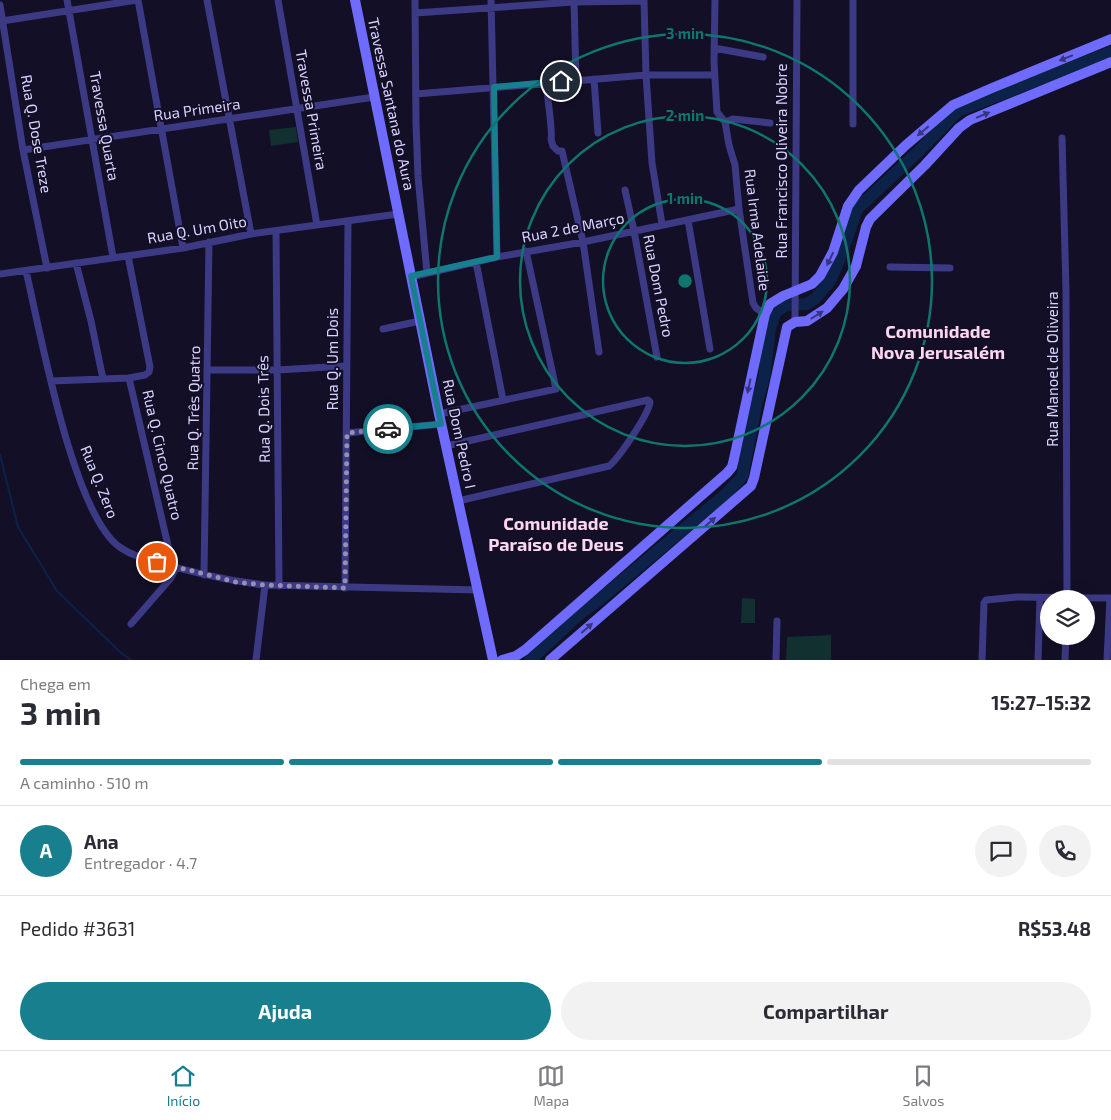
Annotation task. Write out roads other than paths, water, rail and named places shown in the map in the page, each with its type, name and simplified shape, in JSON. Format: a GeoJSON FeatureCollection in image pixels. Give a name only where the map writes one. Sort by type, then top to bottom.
{"type":"FeatureCollection","features":[{"type":"Feature","properties":{"kind":"street","name":"Travessa Quarta"},"geometry":{"type":"LineString","coordinates":[[67,0],[113,257]]}},
{"type":"Feature","properties":{"kind":"street"},"geometry":{"type":"LineString","coordinates":[[2,21],[138,0],[183,248]]}},
{"type":"Feature","properties":{"kind":"street"},"geometry":{"type":"LineString","coordinates":[[207,0],[228,120],[251,234]]}},
{"type":"Feature","properties":{"kind":"street","name":"Travessa Primeira"},"geometry":{"type":"LineString","coordinates":[[278,0],[317,225]]}},
{"type":"Feature","properties":{"kind":"street","name":"Travessa Santana do Aura"},"geometry":{"type":"LineString","coordinates":[[355,0],[398,214]]}},
{"type":"Feature","properties":{"kind":"street"},"geometry":{"type":"LineString","coordinates":[[415,0],[418,176],[427,273]]}},
{"type":"Feature","properties":{"kind":"street","name":"Rua Irma Adelaide"},"geometry":{"type":"LineString","coordinates":[[714,0],[714,75],[717,112],[725,122],[735,165],[753,303],[764,314]]}},
{"type":"Feature","properties":{"kind":"street","name":"Rua Francisco Oliveira Nobre"},"geometry":{"type":"LineString","coordinates":[[795,322],[797,0]]}},
{"type":"Feature","properties":{"kind":"street"},"geometry":{"type":"LineString","coordinates":[[853,0],[853,124]]}},
{"type":"Feature","properties":{"kind":"street"},"geometry":{"type":"LineString","coordinates":[[574,1],[576,80]]}},
{"type":"Feature","properties":{"kind":"street"},"geometry":{"type":"LineString","coordinates":[[415,14],[491,4],[644,1],[646,75],[652,163],[662,224]]}},
{"type":"Feature","properties":{"kind":"street"},"geometry":{"type":"LineString","coordinates":[[491,4],[497,257]]}},
{"type":"Feature","properties":{"kind":"street","name":"Rua Q. Dose Treze"},"geometry":{"type":"LineString","coordinates":[[0,5],[46,268]]}},
{"type":"Feature","properties":{"kind":"street"},"geometry":{"type":"LineString","coordinates":[[502,660],[516,656],[525,650],[732,467],[764,314],[770,304],[783,296],[796,295],[812,284],[824,271],[833,252],[848,206],[859,190],[906,145],[953,105],[1111,40]]}},
{"type":"Feature","properties":{"kind":"street"},"geometry":{"type":"LineString","coordinates":[[714,48],[763,57]]}},
{"type":"Feature","properties":{"kind":"street"},"geometry":{"type":"LineString","coordinates":[[550,660],[751,486],[787,328],[795,322],[807,321],[827,308],[843,289],[856,266],[866,226],[870,219],[925,165],[959,128],[970,120],[1111,62]]}},
{"type":"Feature","properties":{"kind":"street"},"geometry":{"type":"LineString","coordinates":[[416,94],[646,75],[714,75]]}},
{"type":"Feature","properties":{"kind":"street"},"geometry":{"type":"LineString","coordinates":[[594,79],[598,133]]}},
{"type":"Feature","properties":{"kind":"street"},"geometry":{"type":"LineString","coordinates":[[546,83],[552,134],[550,139],[553,146],[558,151],[562,151],[583,242],[599,352]]}},
{"type":"Feature","properties":{"kind":"street","name":"Rua Primeira"},"geometry":{"type":"LineString","coordinates":[[24,150],[374,97]]}},
{"type":"Feature","properties":{"kind":"street"},"geometry":{"type":"LineString","coordinates":[[725,122],[733,119],[770,123]]}},
{"type":"Feature","properties":{"kind":"street","name":"Rua Manoel de Oliveira"},"geometry":{"type":"LineString","coordinates":[[1062,138],[1066,291],[1067,590]]}},
{"type":"Feature","properties":{"kind":"street","name":"Rua Dom Pedro"},"geometry":{"type":"LineString","coordinates":[[625,190],[658,357]]}},
{"type":"Feature","properties":{"kind":"street","name":"Rua 2 de Março"},"geometry":{"type":"LineString","coordinates":[[411,276],[526,251],[583,242],[740,209]]}},
{"type":"Feature","properties":{"kind":"street","name":"Rua Q. Um Oito"},"geometry":{"type":"LineString","coordinates":[[0,274],[183,248],[251,234],[398,214]]}},
{"type":"Feature","properties":{"kind":"street","name":"Rua Dom Pedro I"},"geometry":{"type":"LineString","coordinates":[[398,214],[440,419],[493,660]]}},
{"type":"Feature","properties":{"kind":"street"},"geometry":{"type":"LineString","coordinates":[[688,220],[710,348]]}},
{"type":"Feature","properties":{"kind":"street","name":"Rua Q. Um Dois"},"geometry":{"type":"LineString","coordinates":[[345,588],[348,221]]}},
{"type":"Feature","properties":{"kind":"street","name":"Rua Q. Dois Três"},"geometry":{"type":"LineString","coordinates":[[276,231],[279,586]]}},
{"type":"Feature","properties":{"kind":"street","name":"Rua Q. Três Quatro"},"geometry":{"type":"LineString","coordinates":[[204,574],[209,242]]}},
{"type":"Feature","properties":{"kind":"street"},"geometry":{"type":"LineString","coordinates":[[347,433],[440,419],[503,400],[556,389],[526,251]]}},
{"type":"Feature","properties":{"kind":"street"},"geometry":{"type":"LineString","coordinates":[[51,380],[129,378],[145,376],[149,372],[150,366],[128,256]]}},
{"type":"Feature","properties":{"kind":"street"},"geometry":{"type":"LineString","coordinates":[[476,262],[503,400]]}},
{"type":"Feature","properties":{"kind":"street"},"geometry":{"type":"LineString","coordinates":[[76,263],[91,321],[102,380]]}},
{"type":"Feature","properties":{"kind":"street"},"geometry":{"type":"LineString","coordinates":[[890,267],[950,268]]}},
{"type":"Feature","properties":{"kind":"street","name":"Rua Q. Zero"},"geometry":{"type":"LineString","coordinates":[[26,271],[51,380],[79,476],[106,534],[120,548],[141,558],[175,568],[236,582],[279,586],[478,590]]}},
{"type":"Feature","properties":{"kind":"street"},"geometry":{"type":"LineString","coordinates":[[383,329],[420,321]]}},
{"type":"Feature","properties":{"kind":"street"},"geometry":{"type":"LineString","coordinates":[[208,370],[277,370],[346,366]]}},
{"type":"Feature","properties":{"kind":"street","name":"Rua Q. Cinco Quatro"},"geometry":{"type":"LineString","coordinates":[[129,378],[175,568]]}},
{"type":"Feature","properties":{"kind":"street"},"geometry":{"type":"LineString","coordinates":[[446,446],[650,400],[646,416],[612,465],[458,501]]}},
{"type":"Feature","properties":{"kind":"street"},"geometry":{"type":"LineString","coordinates":[[131,624],[171,578],[175,568]]}},
{"type":"Feature","properties":{"kind":"street"},"geometry":{"type":"LineString","coordinates":[[256,660],[265,585]]}},
{"type":"Feature","properties":{"kind":"street"},"geometry":{"type":"LineString","coordinates":[[982,660],[984,602],[986,600],[1017,597],[1040,598],[1038,660]]}},
{"type":"Feature","properties":{"kind":"street"},"geometry":{"type":"LineString","coordinates":[[1095,598],[1110,598],[1107,660]]}},
{"type":"Feature","properties":{"kind":"street"},"geometry":{"type":"LineString","coordinates":[[776,660],[777,620]]}},
{"type":"Feature","properties":{"kind":"street"},"geometry":{"type":"LineString","coordinates":[[1065,660],[1066,645]]}},
{"type":"Feature","properties":{"kind":"waterway"},"geometry":{"type":"LineString","coordinates":[[530,660],[583,611],[594,604],[727,493],[742,477],[757,401],[764,378],[770,328],[775,313],[786,305],[807,304],[816,298],[830,281],[857,209],[919,151],[958,111],[1111,52]]}},
{"type":"Feature","properties":{"kind":"waterway"},"geometry":{"type":"LineString","coordinates":[[0,455],[18,527],[57,591],[120,652],[131,660]]}},
{"type":"Feature","properties":{"kind":"district","name":"Comunidade Nova Jerusalém"},"geometry":{"type":"Point","coordinates":[938,342]}},
{"type":"Feature","properties":{"kind":"district","name":"Comunidade Paraíso de Deus"},"geometry":{"type":"Point","coordinates":[556,534]}}]}
